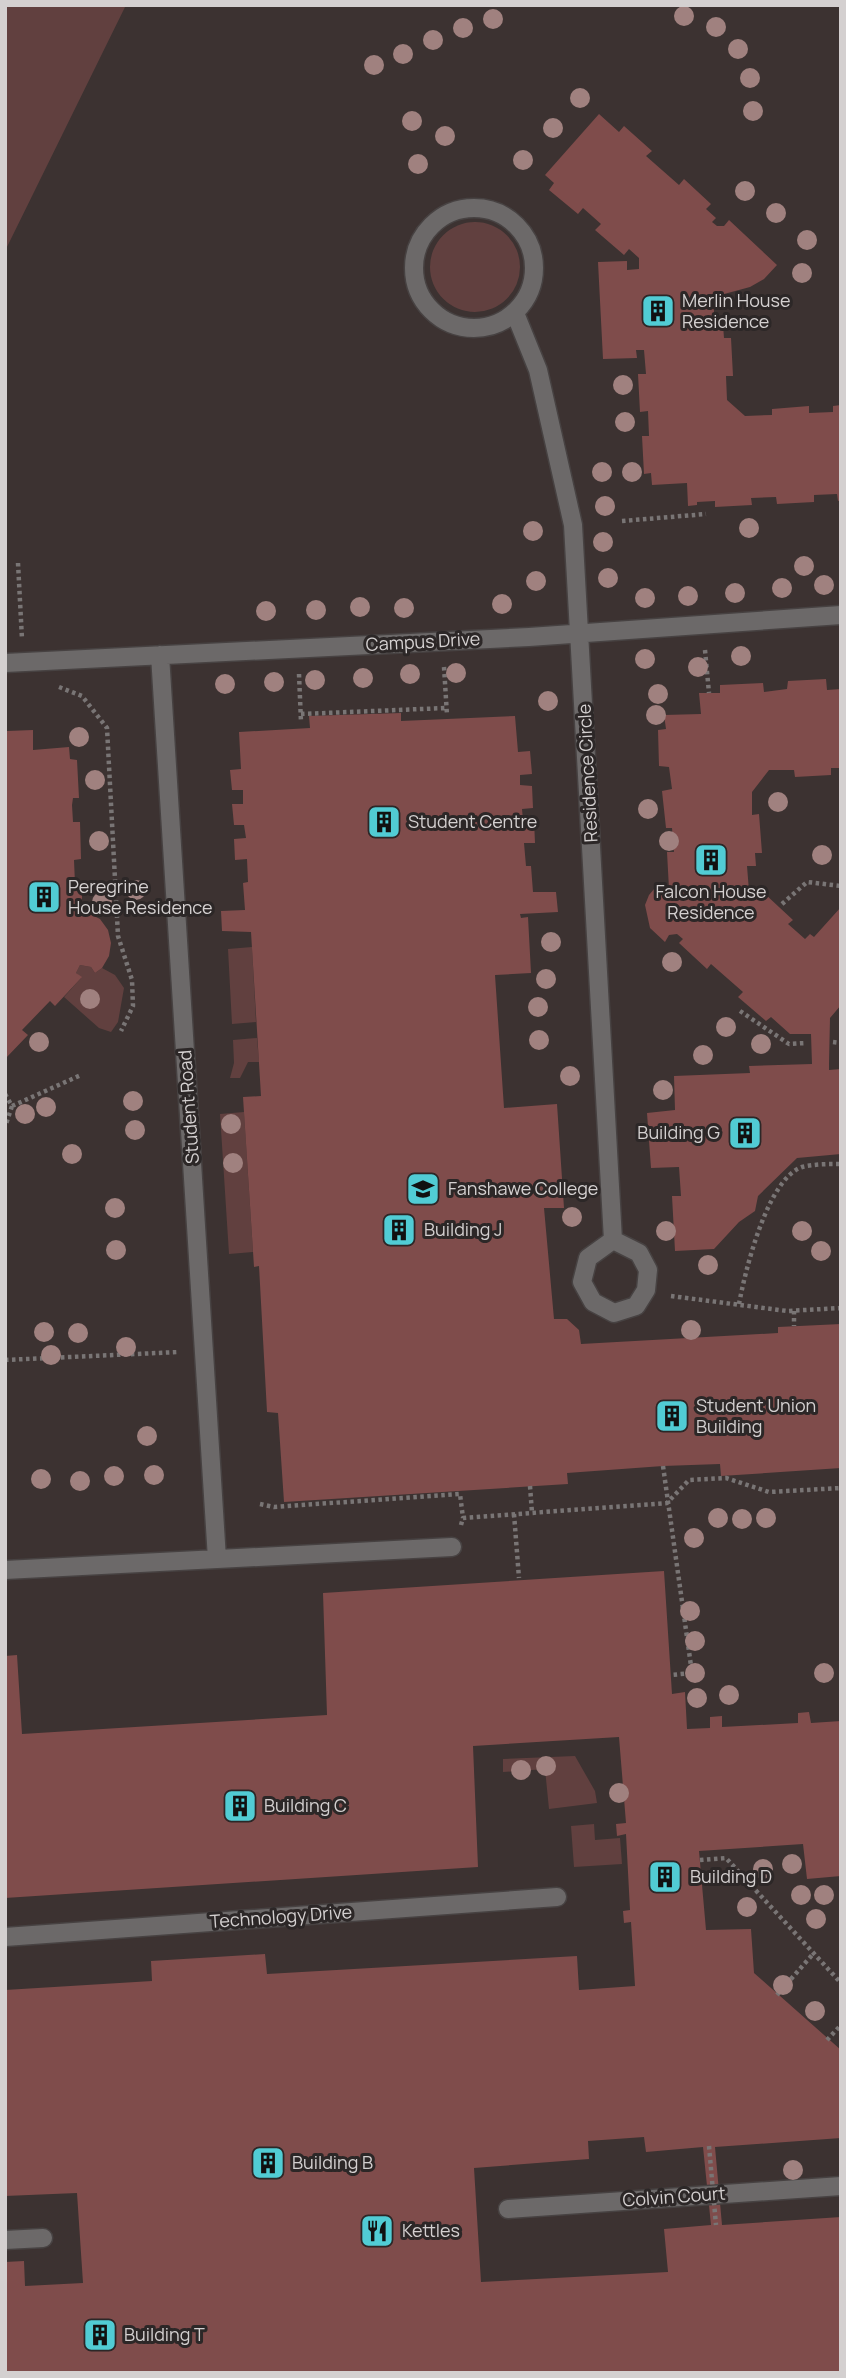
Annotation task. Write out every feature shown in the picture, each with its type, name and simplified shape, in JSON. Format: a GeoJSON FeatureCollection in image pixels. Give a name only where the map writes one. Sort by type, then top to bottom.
{"type":"FeatureCollection","features":[{"type":"Feature","properties":{"kind":"lane"},"geometry":{"type":"LineString","coordinates":[[478,208],[498,212],[515,223],[527,239],[534,258],[534,279],[527,297],[515,313],[498,324],[469,328],[441,319],[427,306],[417,288],[414,269],[417,249],[426,232],[440,219],[458,210],[478,208]]}},
{"type":"Feature","properties":{"kind":"lane","name":"Residence Circle"},"geometry":{"type":"LineString","coordinates":[[515,313],[538,370],[573,525],[613,1240]]}},
{"type":"Feature","properties":{"kind":"lane","name":"Campus Drive"},"geometry":{"type":"LineString","coordinates":[[5,663],[841,615]]}},
{"type":"Feature","properties":{"kind":"lane","name":"Student Road"},"geometry":{"type":"LineString","coordinates":[[160,655],[217,1559]]}},
{"type":"Feature","properties":{"kind":"lane"},"geometry":{"type":"LineString","coordinates":[[613,1240],[639,1253],[648,1270],[646,1290],[636,1306],[614,1313],[593,1302],[582,1282],[588,1258],[613,1240]]}},
{"type":"Feature","properties":{"kind":"lane"},"geometry":{"type":"LineString","coordinates":[[5,1570],[452,1547]]}},
{"type":"Feature","properties":{"kind":"lane","name":"Technology Drive"},"geometry":{"type":"LineString","coordinates":[[5,1937],[557,1897]]}},
{"type":"Feature","properties":{"kind":"lane","name":"Colvin Court"},"geometry":{"type":"LineString","coordinates":[[508,2209],[841,2186]]}},
{"type":"Feature","properties":{"kind":"lane"},"geometry":{"type":"LineString","coordinates":[[5,2240],[43,2238]]}},
{"type":"Feature","properties":{"kind":"path"},"geometry":{"type":"LineString","coordinates":[[622,521],[706,514]]}},
{"type":"Feature","properties":{"kind":"path"},"geometry":{"type":"LineString","coordinates":[[18,563],[22,639]]}},
{"type":"Feature","properties":{"kind":"path"},"geometry":{"type":"LineString","coordinates":[[705,646],[709,693]]}},
{"type":"Feature","properties":{"kind":"path"},"geometry":{"type":"LineString","coordinates":[[444,663],[447,715]]}},
{"type":"Feature","properties":{"kind":"path"},"geometry":{"type":"LineString","coordinates":[[299,670],[301,722]]}},
{"type":"Feature","properties":{"kind":"path"},"geometry":{"type":"LineString","coordinates":[[46,688],[59,687],[82,696],[107,728],[118,936],[132,980],[133,1006],[121,1031]]}},
{"type":"Feature","properties":{"kind":"path"},"geometry":{"type":"LineString","coordinates":[[301,714],[446,708]]}},
{"type":"Feature","properties":{"kind":"path"},"geometry":{"type":"LineString","coordinates":[[782,904],[807,882],[841,886]]}},
{"type":"Feature","properties":{"kind":"path"},"geometry":{"type":"LineString","coordinates":[[740,1012],[789,1044],[806,1043]]}},
{"type":"Feature","properties":{"kind":"path"},"geometry":{"type":"LineString","coordinates":[[833,1042],[841,1043]]}},
{"type":"Feature","properties":{"kind":"path"},"geometry":{"type":"LineString","coordinates":[[6,1124],[12,1106],[80,1075]]}},
{"type":"Feature","properties":{"kind":"path"},"geometry":{"type":"LineString","coordinates":[[5,1094],[12,1106]]}},
{"type":"Feature","properties":{"kind":"path"},"geometry":{"type":"LineString","coordinates":[[739,1304],[748,1259],[778,1189],[800,1168],[841,1164]]}},
{"type":"Feature","properties":{"kind":"path"},"geometry":{"type":"LineString","coordinates":[[646,1290],[677,1297],[794,1311],[841,1308]]}},
{"type":"Feature","properties":{"kind":"path"},"geometry":{"type":"LineString","coordinates":[[794,1311],[794,1326]]}},
{"type":"Feature","properties":{"kind":"path"},"geometry":{"type":"LineString","coordinates":[[5,1360],[183,1352]]}},
{"type":"Feature","properties":{"kind":"path"},"geometry":{"type":"LineString","coordinates":[[663,1466],[692,1673],[671,1675]]}},
{"type":"Feature","properties":{"kind":"path"},"geometry":{"type":"LineString","coordinates":[[463,1518],[667,1503],[689,1480],[726,1478],[769,1492],[841,1488]]}},
{"type":"Feature","properties":{"kind":"path"},"geometry":{"type":"LineString","coordinates":[[530,1486],[532,1513]]}},
{"type":"Feature","properties":{"kind":"path"},"geometry":{"type":"LineString","coordinates":[[260,1504],[274,1507],[460,1494],[463,1518],[452,1547]]}},
{"type":"Feature","properties":{"kind":"path"},"geometry":{"type":"LineString","coordinates":[[514,1514],[519,1578]]}},
{"type":"Feature","properties":{"kind":"path"},"geometry":{"type":"LineString","coordinates":[[700,1860],[726,1858],[841,1983]]}},
{"type":"Feature","properties":{"kind":"path"},"geometry":{"type":"LineString","coordinates":[[777,1995],[813,1954]]}},
{"type":"Feature","properties":{"kind":"path"},"geometry":{"type":"LineString","coordinates":[[827,2040],[841,2025]]}},
{"type":"Feature","properties":{"kind":"path"},"geometry":{"type":"LineString","coordinates":[[709,2146],[716,2225]]}},
{"type":"Feature","properties":{"kind":"shaded area","name":"Fanshawe College"},"geometry":{"type":"Polygon","coordinates":[[[5,5],[841,5],[841,2373],[5,2373],[5,5]]]}},
{"type":"Feature","properties":{"kind":"shaded area"},"geometry":{"type":"Polygon","coordinates":[[[5,5],[126,5],[5,251],[5,5]]]}},
{"type":"Feature","properties":{"kind":"shaded area"},"geometry":{"type":"Polygon","coordinates":[[[475,222],[500,230],[512,242],[520,267],[512,292],[500,304],[475,312],[450,304],[438,292],[430,267],[438,242],[450,230],[475,222]]]}},
{"type":"Feature","properties":{"kind":"shaded area"},"geometry":{"type":"Polygon","coordinates":[[[252,947],[256,1022],[232,1024],[228,949],[252,947]]]}},
{"type":"Feature","properties":{"kind":"shaded area"},"geometry":{"type":"Polygon","coordinates":[[[80,965],[91,967],[95,973],[102,968],[115,975],[124,988],[118,1022],[111,1032],[99,1028],[64,997],[81,978],[76,973],[80,965]]]}},
{"type":"Feature","properties":{"kind":"shaded area"},"geometry":{"type":"Polygon","coordinates":[[[257,1038],[259,1062],[248,1062],[240,1078],[230,1078],[234,1063],[233,1040],[257,1038]]]}},
{"type":"Feature","properties":{"kind":"shaded area"},"geometry":{"type":"Polygon","coordinates":[[[244,1112],[253,1252],[229,1254],[220,1114],[244,1112]]]}},
{"type":"Feature","properties":{"kind":"shaded area"},"geometry":{"type":"Polygon","coordinates":[[[575,1756],[595,1791],[597,1803],[549,1809],[545,1769],[503,1772],[503,1759],[575,1756]]]}},
{"type":"Feature","properties":{"kind":"shaded area"},"geometry":{"type":"Polygon","coordinates":[[[594,1824],[595,1840],[620,1838],[622,1864],[574,1867],[571,1826],[594,1824]]]}},
{"type":"Feature","properties":{"kind":"building","name":"Merlin House Residence"},"geometry":{"type":"Polygon","coordinates":[[[599,114],[619,132],[624,126],[652,151],[646,156],[679,185],[684,179],[711,204],[706,209],[716,218],[712,222],[717,226],[724,226],[729,220],[777,265],[764,279],[750,287],[713,297],[715,326],[723,325],[724,338],[731,338],[733,376],[726,376],[727,400],[745,416],[772,415],[772,409],[809,406],[809,413],[833,412],[833,406],[841,405],[841,500],[838,501],[837,494],[814,495],[814,502],[777,504],[776,497],[751,498],[752,505],[715,507],[715,501],[697,502],[697,505],[688,506],[687,483],[652,485],[651,473],[644,474],[642,436],[649,436],[648,411],[640,412],[638,374],[646,374],[644,350],[636,350],[637,358],[603,359],[598,262],[627,261],[627,270],[639,269],[639,258],[629,249],[624,255],[595,230],[601,224],[583,208],[578,214],[549,190],[554,183],[545,175],[599,114]]]}},
{"type":"Feature","properties":{"kind":"building","name":"Falcon House Residence"},"geometry":{"type":"Polygon","coordinates":[[[826,679],[827,690],[841,689],[841,768],[831,768],[831,775],[795,777],[794,770],[769,770],[752,792],[752,815],[759,814],[762,853],[755,853],[756,866],[747,866],[749,891],[760,899],[765,894],[793,920],[788,924],[805,939],[810,934],[814,937],[841,907],[841,1005],[830,1018],[829,1070],[841,1069],[841,1154],[797,1158],[758,1196],[755,1211],[739,1222],[714,1249],[675,1251],[672,1196],[681,1196],[679,1167],[651,1168],[647,1113],[675,1110],[674,1076],[750,1073],[749,1066],[812,1064],[811,1034],[790,1034],[771,1017],[766,1021],[738,997],[743,992],[711,964],[707,969],[679,943],[683,939],[677,934],[669,935],[665,942],[650,928],[645,905],[649,895],[660,882],[669,889],[667,852],[674,852],[672,828],[666,828],[662,791],[672,789],[669,767],[659,766],[658,730],[666,729],[664,715],[701,714],[699,693],[720,693],[720,685],[763,683],[764,692],[787,689],[788,681],[826,679]]]}},
{"type":"Feature","properties":{"kind":"building","name":"Building J"},"geometry":{"type":"Polygon","coordinates":[[[401,713],[401,721],[515,716],[518,752],[530,751],[532,774],[520,775],[520,785],[532,786],[533,808],[522,809],[523,820],[534,820],[535,843],[524,843],[526,866],[531,866],[533,892],[556,892],[558,912],[520,914],[521,918],[528,917],[531,973],[495,975],[504,1108],[557,1104],[564,1208],[544,1208],[554,1319],[567,1319],[579,1330],[581,1344],[778,1333],[778,1327],[841,1324],[841,1468],[721,1476],[720,1464],[663,1466],[567,1473],[568,1484],[284,1502],[278,1413],[267,1412],[259,1266],[254,1267],[243,1097],[261,1096],[251,932],[222,931],[221,911],[245,910],[243,883],[248,882],[247,859],[235,860],[234,839],[246,838],[244,825],[234,825],[232,804],[243,804],[243,790],[232,790],[230,770],[241,769],[239,732],[310,728],[309,716],[401,713]]]}},
{"type":"Feature","properties":{"kind":"building","name":"Peregrine House Residence"},"geometry":{"type":"Polygon","coordinates":[[[6,726],[7,731],[33,730],[33,750],[69,747],[70,759],[77,760],[79,798],[73,798],[72,805],[73,822],[80,822],[81,859],[74,860],[75,884],[82,884],[82,910],[100,919],[108,930],[111,943],[109,956],[102,968],[95,973],[91,967],[80,965],[76,973],[82,977],[55,1006],[50,1001],[22,1030],[28,1035],[5,1059],[6,726]]]}},
{"type":"Feature","properties":{"kind":"building"},"geometry":{"type":"Polygon","coordinates":[[[664,1571],[672,1694],[685,1692],[687,1729],[710,1728],[710,1717],[722,1716],[722,1727],[798,1723],[798,1713],[809,1712],[811,1723],[841,1721],[841,1876],[807,1879],[803,1844],[699,1851],[706,1930],[751,1929],[754,1973],[841,2050],[841,2138],[715,2147],[722,2225],[841,2217],[841,2373],[5,2373],[5,2262],[24,2261],[25,2286],[83,2283],[77,2193],[5,2196],[5,1990],[152,1981],[151,1961],[265,1954],[267,1974],[577,1956],[579,1990],[635,1986],[631,1922],[624,1923],[623,1911],[630,1910],[626,1834],[617,1836],[616,1824],[626,1823],[619,1737],[473,1746],[478,1867],[5,1898],[5,1656],[17,1655],[22,1734],[327,1715],[323,1593],[664,1571]],[[644,2137],[588,2141],[589,2159],[474,2168],[481,2282],[668,2272],[664,2229],[711,2225],[703,2147],[646,2152],[644,2137]]]}},
{"type":"Feature","properties":{"kind":"place","name":"Merlin House Residence"},"geometry":{"type":"Point","coordinates":[658,311]}},
{"type":"Feature","properties":{"kind":"place","name":"Student Centre"},"geometry":{"type":"Point","coordinates":[384,822]}},
{"type":"Feature","properties":{"kind":"place","name":"Falcon House Residence"},"geometry":{"type":"Point","coordinates":[711,860]}},
{"type":"Feature","properties":{"kind":"place","name":"Peregrine House Residence"},"geometry":{"type":"Point","coordinates":[44,897]}},
{"type":"Feature","properties":{"kind":"place","name":"Building G"},"geometry":{"type":"Point","coordinates":[745,1133]}},
{"type":"Feature","properties":{"kind":"place","name":"Fanshawe College"},"geometry":{"type":"Point","coordinates":[423,1189]}},
{"type":"Feature","properties":{"kind":"place","name":"Building J"},"geometry":{"type":"Point","coordinates":[399,1230]}},
{"type":"Feature","properties":{"kind":"place","name":"Student Union Building"},"geometry":{"type":"Point","coordinates":[672,1416]}},
{"type":"Feature","properties":{"kind":"place","name":"Building C"},"geometry":{"type":"Point","coordinates":[240,1806]}},
{"type":"Feature","properties":{"kind":"place","name":"Building D"},"geometry":{"type":"Point","coordinates":[665,1877]}},
{"type":"Feature","properties":{"kind":"place","name":"Building B"},"geometry":{"type":"Point","coordinates":[268,2163]}},
{"type":"Feature","properties":{"kind":"place","name":"Kettles"},"geometry":{"type":"Point","coordinates":[377,2231]}},
{"type":"Feature","properties":{"kind":"place","name":"Building T"},"geometry":{"type":"Point","coordinates":[100,2335]}}]}
